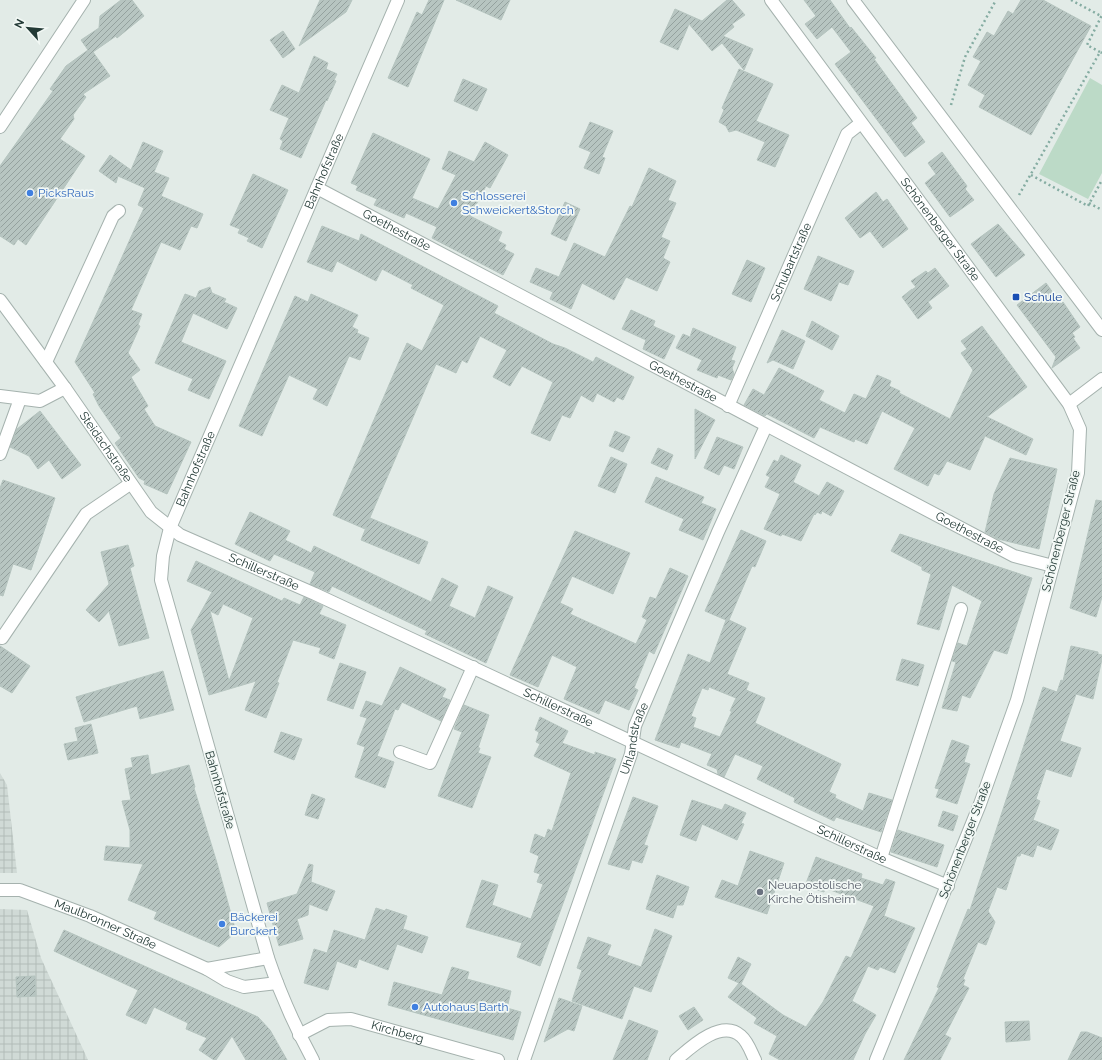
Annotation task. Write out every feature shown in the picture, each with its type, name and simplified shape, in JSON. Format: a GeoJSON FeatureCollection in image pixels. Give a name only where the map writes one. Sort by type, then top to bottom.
{"type":"FeatureCollection","features":[{"type":"Feature","properties":{"kind":"street"},"geometry":{"type":"LineString","coordinates":[[0,127],[84,0]]}},
{"type":"Feature","properties":{"kind":"street","name":"Bahnhofstraße"},"geometry":{"type":"LineString","coordinates":[[268,958],[161,580],[163,556],[170,528],[398,0]]}},
{"type":"Feature","properties":{"kind":"street","name":"Schönenberger Straße"},"geometry":{"type":"LineString","coordinates":[[771,0],[860,123],[1069,404],[1080,429],[1078,473],[1017,700],[980,804],[948,886],[876,1060]]}},
{"type":"Feature","properties":{"kind":"street"},"geometry":{"type":"LineString","coordinates":[[853,0],[1102,330]]}},
{"type":"Feature","properties":{"kind":"street","name":"Schubartstraße"},"geometry":{"type":"LineString","coordinates":[[728,406],[847,134],[860,123]]}},
{"type":"Feature","properties":{"kind":"street","name":"Goethestraße"},"geometry":{"type":"LineString","coordinates":[[317,188],[1014,556],[1054,566]]}},
{"type":"Feature","properties":{"kind":"street"},"geometry":{"type":"LineString","coordinates":[[46,362],[113,216],[119,211]]}},
{"type":"Feature","properties":{"kind":"street","name":"Steidachstraße"},"geometry":{"type":"LineString","coordinates":[[0,300],[65,388],[130,484],[151,512],[170,528]]}},
{"type":"Feature","properties":{"kind":"street"},"geometry":{"type":"LineString","coordinates":[[1069,404],[1102,379]]}},
{"type":"Feature","properties":{"kind":"street"},"geometry":{"type":"LineString","coordinates":[[0,396],[40,401],[65,388]]}},
{"type":"Feature","properties":{"kind":"street"},"geometry":{"type":"LineString","coordinates":[[0,454],[20,399]]}},
{"type":"Feature","properties":{"kind":"street","name":"Uhlandstraße"},"geometry":{"type":"LineString","coordinates":[[524,1060],[631,754],[635,726],[718,532],[766,426]]}},
{"type":"Feature","properties":{"kind":"street"},"geometry":{"type":"LineString","coordinates":[[2,638],[86,514],[130,484]]}},
{"type":"Feature","properties":{"kind":"street","name":"Schillerstraße"},"geometry":{"type":"LineString","coordinates":[[170,528],[180,535],[315,594],[881,858],[948,886]]}},
{"type":"Feature","properties":{"kind":"street"},"geometry":{"type":"LineString","coordinates":[[881,858],[961,609]]}},
{"type":"Feature","properties":{"kind":"street"},"geometry":{"type":"LineString","coordinates":[[400,752],[430,763],[473,667]]}},
{"type":"Feature","properties":{"kind":"street","name":"Maulbronner Straße"},"geometry":{"type":"LineString","coordinates":[[0,890],[20,890],[90,916],[207,969],[227,982],[244,987],[277,983]]}},
{"type":"Feature","properties":{"kind":"street"},"geometry":{"type":"LineString","coordinates":[[207,969],[268,958],[299,1035],[313,1060]]}},
{"type":"Feature","properties":{"kind":"street","name":"Kirchberg"},"geometry":{"type":"LineString","coordinates":[[299,1035],[328,1020],[351,1019],[498,1060]]}},
{"type":"Feature","properties":{"kind":"street"},"geometry":{"type":"LineString","coordinates":[[676,1060],[700,1040],[716,1032],[727,1031],[741,1036],[750,1048],[755,1060]]}},
{"type":"Feature","properties":{"kind":"path"},"geometry":{"type":"LineString","coordinates":[[946,123],[964,57],[996,0]]}},
{"type":"Feature","properties":{"kind":"path"},"geometry":{"type":"LineString","coordinates":[[1011,210],[1101,53],[1087,45],[1102,16],[1071,0]]}},
{"type":"Feature","properties":{"kind":"path"},"geometry":{"type":"LineString","coordinates":[[1031,175],[1088,206],[1102,180]]}},
{"type":"Feature","properties":{"kind":"path"},"geometry":{"type":"LineString","coordinates":[[1089,203],[1102,210]]}},
{"type":"Feature","properties":{"kind":"shaded area"},"geometry":{"type":"Polygon","coordinates":[[[0,773],[7,785],[17,873],[0,873],[0,773]]]}},
{"type":"Feature","properties":{"kind":"shaded area"},"geometry":{"type":"Polygon","coordinates":[[[0,909],[27,910],[41,958],[88,1060],[0,1060],[0,909]]]}},
{"type":"Feature","properties":{"kind":"green space"},"geometry":{"type":"Polygon","coordinates":[[[1090,78],[1102,85],[1102,173],[1088,199],[1039,174],[1090,78]]]}},
{"type":"Feature","properties":{"kind":"building"},"geometry":{"type":"Polygon","coordinates":[[[121,0],[132,0],[144,16],[117,38],[116,36],[93,52],[110,76],[83,94],[86,97],[73,115],[74,119],[60,139],[85,156],[26,245],[18,239],[14,245],[0,236],[0,166],[53,91],[50,89],[66,66],[88,50],[81,40],[99,28],[100,16],[121,0]]]}},
{"type":"Feature","properties":{"kind":"building"},"geometry":{"type":"Polygon","coordinates":[[[320,0],[352,0],[346,12],[299,46],[320,0]]]}},
{"type":"Feature","properties":{"kind":"building"},"geometry":{"type":"Polygon","coordinates":[[[429,0],[444,0],[408,87],[388,78],[417,12],[422,15],[429,0]]]}},
{"type":"Feature","properties":{"kind":"building"},"geometry":{"type":"Polygon","coordinates":[[[456,0],[510,0],[501,20],[456,0]]]}},
{"type":"Feature","properties":{"kind":"building"},"geometry":{"type":"Polygon","coordinates":[[[727,0],[732,0],[745,15],[732,24],[734,27],[723,36],[753,49],[744,70],[722,43],[712,51],[689,24],[678,50],[660,42],[675,9],[702,21],[727,0]]]}},
{"type":"Feature","properties":{"kind":"building"},"geometry":{"type":"Polygon","coordinates":[[[804,0],[830,0],[850,28],[851,27],[876,58],[874,59],[917,118],[911,123],[925,142],[905,157],[835,64],[851,52],[832,27],[817,39],[805,24],[816,16],[804,0]]]}},
{"type":"Feature","properties":{"kind":"building"},"geometry":{"type":"Polygon","coordinates":[[[1021,0],[1043,0],[1091,26],[1031,135],[979,107],[985,95],[968,85],[981,61],[973,57],[987,32],[994,36],[1008,11],[1013,14],[1021,0]]]}},
{"type":"Feature","properties":{"kind":"building"},"geometry":{"type":"Polygon","coordinates":[[[283,31],[295,49],[283,58],[270,40],[283,31]]]}},
{"type":"Feature","properties":{"kind":"building"},"geometry":{"type":"Polygon","coordinates":[[[314,56],[328,63],[326,69],[337,74],[334,80],[336,81],[327,101],[326,100],[301,158],[280,149],[283,141],[280,139],[289,118],[270,110],[282,85],[299,93],[314,56]]]}},
{"type":"Feature","properties":{"kind":"building"},"geometry":{"type":"Polygon","coordinates":[[[739,69],[773,84],[756,121],[789,135],[775,167],[757,160],[765,142],[736,130],[729,132],[726,126],[719,122],[724,110],[722,108],[739,69]]]}},
{"type":"Feature","properties":{"kind":"building"},"geometry":{"type":"Polygon","coordinates":[[[463,79],[487,89],[477,111],[454,101],[463,79]]]}},
{"type":"Feature","properties":{"kind":"building"},"geometry":{"type":"Polygon","coordinates":[[[590,122],[613,131],[602,157],[605,158],[599,174],[584,168],[591,152],[579,147],[590,122]]]}},
{"type":"Feature","properties":{"kind":"building"},"geometry":{"type":"Polygon","coordinates":[[[373,133],[430,159],[412,198],[438,209],[456,175],[442,169],[449,151],[474,162],[485,142],[508,155],[490,188],[486,186],[470,216],[502,232],[498,241],[506,245],[504,249],[514,254],[503,275],[432,238],[437,227],[406,213],[404,218],[374,205],[377,199],[356,190],[358,186],[351,183],[373,133]]]}},
{"type":"Feature","properties":{"kind":"building"},"geometry":{"type":"Polygon","coordinates":[[[143,142],[163,151],[154,172],[169,178],[161,196],[203,214],[197,228],[191,226],[180,250],[161,242],[131,310],[142,314],[138,325],[140,326],[128,353],[140,370],[131,377],[148,406],[144,409],[155,426],[191,442],[167,494],[144,484],[145,481],[139,478],[115,443],[121,438],[99,406],[93,394],[95,393],[75,362],[144,208],[138,205],[145,188],[118,176],[116,183],[99,171],[110,155],[131,170],[143,142]]]}},
{"type":"Feature","properties":{"kind":"building"},"geometry":{"type":"Polygon","coordinates":[[[942,152],[967,186],[965,189],[974,200],[950,217],[925,183],[936,174],[928,163],[942,152]]]}},
{"type":"Feature","properties":{"kind":"building"},"geometry":{"type":"Polygon","coordinates":[[[649,168],[676,181],[668,200],[676,203],[661,237],[670,241],[663,258],[670,262],[657,291],[626,277],[614,300],[582,283],[571,309],[550,299],[553,292],[530,282],[536,268],[559,277],[574,243],[605,257],[630,206],[632,207],[649,168]]]}},
{"type":"Feature","properties":{"kind":"building"},"geometry":{"type":"Polygon","coordinates":[[[253,174],[288,190],[262,248],[247,241],[249,238],[238,233],[240,229],[230,225],[253,174]]]}},
{"type":"Feature","properties":{"kind":"building"},"geometry":{"type":"Polygon","coordinates":[[[876,192],[883,202],[887,199],[908,229],[883,248],[870,231],[860,238],[845,218],[876,192]]]}},
{"type":"Feature","properties":{"kind":"building"},"geometry":{"type":"Polygon","coordinates":[[[565,202],[580,209],[566,241],[551,234],[565,202]]]}},
{"type":"Feature","properties":{"kind":"building"},"geometry":{"type":"Polygon","coordinates":[[[998,224],[1025,255],[996,277],[971,244],[998,224]]]}},
{"type":"Feature","properties":{"kind":"building"},"geometry":{"type":"Polygon","coordinates":[[[322,226],[359,241],[361,234],[498,306],[494,313],[553,344],[565,348],[593,362],[596,357],[634,377],[623,400],[617,397],[614,402],[597,393],[593,402],[581,395],[570,418],[562,415],[550,441],[531,433],[553,382],[522,366],[510,386],[493,377],[507,350],[480,336],[467,363],[462,360],[456,373],[436,364],[365,529],[333,515],[407,343],[422,351],[444,305],[411,288],[413,285],[382,269],[376,281],[337,261],[332,272],[307,262],[322,226]]]}},
{"type":"Feature","properties":{"kind":"building"},"geometry":{"type":"Polygon","coordinates":[[[818,256],[854,271],[848,285],[839,282],[831,301],[804,289],[818,256]]]}},
{"type":"Feature","properties":{"kind":"building"},"geometry":{"type":"Polygon","coordinates":[[[747,260],[765,268],[751,302],[732,294],[747,260]]]}},
{"type":"Feature","properties":{"kind":"building"},"geometry":{"type":"Polygon","coordinates":[[[935,268],[949,286],[928,302],[932,308],[918,319],[902,297],[912,289],[915,291],[913,289],[916,287],[911,281],[926,271],[928,273],[935,268]]]}},
{"type":"Feature","properties":{"kind":"building"},"geometry":{"type":"Polygon","coordinates":[[[1046,283],[1061,304],[1063,302],[1080,327],[1072,333],[1075,337],[1073,338],[1080,348],[1052,368],[1056,357],[1017,305],[1046,283]]]}},
{"type":"Feature","properties":{"kind":"building"},"geometry":{"type":"Polygon","coordinates":[[[210,287],[212,293],[226,299],[224,302],[237,308],[227,329],[193,313],[181,342],[226,361],[209,399],[188,390],[193,379],[155,363],[185,294],[196,298],[199,291],[210,287]]]}},
{"type":"Feature","properties":{"kind":"building"},"geometry":{"type":"Polygon","coordinates":[[[311,294],[358,315],[352,327],[358,330],[357,333],[369,338],[360,360],[349,356],[327,406],[313,399],[318,389],[289,375],[262,436],[239,426],[295,296],[308,302],[311,294]]]}},
{"type":"Feature","properties":{"kind":"building"},"geometry":{"type":"Polygon","coordinates":[[[631,310],[655,321],[653,326],[675,336],[664,359],[643,349],[646,340],[622,329],[631,310]]]}},
{"type":"Feature","properties":{"kind":"building"},"geometry":{"type":"Polygon","coordinates":[[[812,321],[839,336],[832,350],[806,336],[812,321]]]}},
{"type":"Feature","properties":{"kind":"building"},"geometry":{"type":"Polygon","coordinates":[[[982,326],[1027,387],[987,417],[1033,439],[1026,455],[985,436],[970,470],[947,461],[939,475],[934,473],[928,486],[894,469],[915,428],[882,411],[867,444],[855,439],[854,442],[820,427],[814,438],[767,414],[765,416],[744,405],[753,389],[764,395],[779,368],[824,391],[819,400],[845,413],[854,394],[866,399],[877,375],[891,381],[889,386],[900,391],[899,393],[950,419],[973,370],[961,353],[967,349],[961,341],[982,326]]]}},
{"type":"Feature","properties":{"kind":"building"},"geometry":{"type":"Polygon","coordinates":[[[693,328],[736,347],[731,360],[735,361],[732,368],[734,374],[731,380],[718,375],[717,378],[697,370],[702,360],[676,348],[683,334],[690,337],[693,328]]]}},
{"type":"Feature","properties":{"kind":"building"},"geometry":{"type":"Polygon","coordinates":[[[782,330],[805,341],[793,369],[773,360],[767,363],[782,330]]]}},
{"type":"Feature","properties":{"kind":"building"},"geometry":{"type":"Polygon","coordinates":[[[695,409],[715,420],[695,459],[695,409]]]}},
{"type":"Feature","properties":{"kind":"building"},"geometry":{"type":"Polygon","coordinates":[[[40,411],[81,465],[62,479],[49,460],[38,469],[29,456],[10,447],[17,429],[40,411]]]}},
{"type":"Feature","properties":{"kind":"building"},"geometry":{"type":"Polygon","coordinates":[[[615,431],[630,437],[623,452],[609,446],[615,431]]]}},
{"type":"Feature","properties":{"kind":"building"},"geometry":{"type":"Polygon","coordinates":[[[717,437],[743,447],[734,469],[724,465],[719,475],[704,468],[717,437]]]}},
{"type":"Feature","properties":{"kind":"building"},"geometry":{"type":"Polygon","coordinates":[[[658,448],[673,455],[667,470],[651,463],[658,448]]]}},
{"type":"Feature","properties":{"kind":"building"},"geometry":{"type":"Polygon","coordinates":[[[781,455],[801,465],[793,482],[819,496],[827,482],[844,491],[831,516],[822,511],[821,514],[817,512],[815,515],[814,514],[801,541],[782,534],[781,536],[764,529],[780,494],[765,487],[770,477],[766,475],[774,460],[778,462],[781,455]]]}},
{"type":"Feature","properties":{"kind":"building"},"geometry":{"type":"Polygon","coordinates":[[[611,457],[627,464],[615,493],[598,486],[611,457]]]}},
{"type":"Feature","properties":{"kind":"building"},"geometry":{"type":"Polygon","coordinates":[[[1010,458],[1057,469],[1039,549],[998,539],[985,532],[994,494],[1010,458]]]}},
{"type":"Feature","properties":{"kind":"building"},"geometry":{"type":"Polygon","coordinates":[[[656,477],[704,497],[701,503],[716,509],[703,540],[679,530],[684,519],[645,502],[656,477]]]}},
{"type":"Feature","properties":{"kind":"building"},"geometry":{"type":"Polygon","coordinates":[[[3,480],[55,498],[31,570],[13,564],[3,596],[0,595],[0,488],[3,480]]]}},
{"type":"Feature","properties":{"kind":"building"},"geometry":{"type":"Polygon","coordinates":[[[1096,500],[1102,501],[1102,597],[1096,617],[1070,608],[1096,500]]]}},
{"type":"Feature","properties":{"kind":"building"},"geometry":{"type":"Polygon","coordinates":[[[250,512],[290,531],[285,540],[311,553],[314,546],[431,602],[442,578],[458,586],[449,606],[475,618],[488,586],[513,597],[486,663],[425,634],[427,631],[332,586],[329,592],[310,584],[315,572],[274,554],[270,561],[235,544],[250,512]]]}},
{"type":"Feature","properties":{"kind":"building"},"geometry":{"type":"Polygon","coordinates":[[[370,518],[428,542],[419,564],[361,540],[370,518]]]}},
{"type":"Feature","properties":{"kind":"building"},"geometry":{"type":"Polygon","coordinates":[[[741,530],[766,541],[755,567],[752,566],[729,620],[746,628],[727,674],[749,683],[746,690],[765,698],[755,723],[841,764],[829,792],[836,795],[835,798],[863,811],[869,793],[892,800],[881,832],[836,817],[834,821],[794,802],[795,798],[757,779],[763,766],[735,754],[724,777],[718,774],[717,769],[707,765],[712,754],[681,742],[679,748],[655,740],[688,654],[710,663],[726,620],[705,611],[741,530]],[[709,687],[708,690],[702,688],[691,716],[696,718],[693,727],[720,737],[732,711],[730,711],[736,698],[709,687]]]}},
{"type":"Feature","properties":{"kind":"building"},"geometry":{"type":"Polygon","coordinates":[[[575,531],[630,553],[613,594],[572,576],[560,603],[573,609],[570,614],[636,644],[647,620],[642,617],[650,597],[656,599],[670,568],[688,576],[654,654],[649,651],[634,688],[638,690],[629,710],[605,700],[599,714],[564,699],[577,667],[552,655],[538,687],[510,675],[575,531]]]}},
{"type":"Feature","properties":{"kind":"building"},"geometry":{"type":"Polygon","coordinates":[[[900,534],[1032,578],[1007,654],[994,650],[970,698],[962,695],[957,711],[942,708],[956,662],[952,661],[958,643],[967,646],[982,601],[952,585],[939,630],[917,624],[931,574],[922,570],[922,567],[891,551],[900,534]]]}},
{"type":"Feature","properties":{"kind":"building"},"geometry":{"type":"Polygon","coordinates":[[[128,545],[134,566],[130,568],[149,638],[119,646],[109,611],[99,622],[86,610],[109,584],[101,552],[128,545]]]}},
{"type":"Feature","properties":{"kind":"building"},"geometry":{"type":"Polygon","coordinates":[[[196,561],[282,601],[284,598],[300,605],[304,597],[323,606],[319,614],[346,625],[334,659],[319,653],[321,648],[293,640],[277,682],[279,683],[266,718],[245,710],[256,681],[209,695],[191,630],[212,592],[187,581],[196,561]],[[223,604],[218,615],[210,611],[229,681],[253,618],[223,604]]]}},
{"type":"Feature","properties":{"kind":"building"},"geometry":{"type":"Polygon","coordinates":[[[0,646],[30,666],[12,693],[0,686],[0,646]]]}},
{"type":"Feature","properties":{"kind":"building"},"geometry":{"type":"Polygon","coordinates":[[[1071,646],[1098,652],[1098,654],[1102,655],[1102,659],[1093,699],[1076,694],[1060,741],[1081,748],[1071,777],[1046,769],[1036,799],[1040,801],[1033,820],[1059,830],[1051,850],[1037,845],[1033,857],[1021,853],[1020,856],[1017,856],[1006,890],[997,887],[988,911],[995,922],[986,945],[978,942],[963,979],[965,980],[963,985],[969,988],[945,1035],[951,1038],[940,1060],[904,1060],[939,988],[937,987],[968,909],[970,910],[1043,687],[1057,692],[1061,680],[1063,681],[1071,646]]]}},
{"type":"Feature","properties":{"kind":"building"},"geometry":{"type":"Polygon","coordinates":[[[902,659],[924,665],[918,686],[896,680],[902,659]]]}},
{"type":"Feature","properties":{"kind":"building"},"geometry":{"type":"Polygon","coordinates":[[[340,663],[366,672],[353,709],[327,700],[340,663]]]}},
{"type":"Feature","properties":{"kind":"building"},"geometry":{"type":"Polygon","coordinates":[[[400,667],[446,689],[442,697],[450,700],[441,721],[402,702],[398,710],[395,709],[377,756],[394,762],[385,788],[355,777],[365,747],[357,744],[367,718],[360,716],[366,701],[382,706],[400,667]]]}},
{"type":"Feature","properties":{"kind":"building"},"geometry":{"type":"Polygon","coordinates":[[[163,671],[174,710],[140,719],[137,706],[84,722],[76,697],[163,671]]]}},
{"type":"Feature","properties":{"kind":"building"},"geometry":{"type":"Polygon","coordinates":[[[464,705],[489,715],[478,748],[480,748],[478,753],[491,757],[472,808],[438,796],[462,732],[454,729],[464,705]]]}},
{"type":"Feature","properties":{"kind":"building"},"geometry":{"type":"Polygon","coordinates":[[[540,717],[568,731],[562,743],[595,755],[595,752],[616,759],[540,966],[517,957],[522,943],[466,927],[482,880],[498,885],[492,905],[531,919],[543,884],[537,882],[540,874],[534,872],[539,856],[530,852],[535,834],[545,838],[548,829],[552,831],[571,773],[534,756],[540,744],[536,742],[539,732],[535,730],[540,717]]]}},
{"type":"Feature","properties":{"kind":"building"},"geometry":{"type":"Polygon","coordinates":[[[91,724],[98,753],[68,760],[64,744],[78,741],[75,728],[91,724]]]}},
{"type":"Feature","properties":{"kind":"building"},"geometry":{"type":"Polygon","coordinates":[[[281,732],[302,739],[294,760],[274,752],[281,732]]]}},
{"type":"Feature","properties":{"kind":"building"},"geometry":{"type":"Polygon","coordinates":[[[952,740],[969,746],[964,762],[970,764],[957,804],[936,797],[939,789],[935,788],[952,740]]]}},
{"type":"Feature","properties":{"kind":"building"},"geometry":{"type":"Polygon","coordinates":[[[148,755],[151,775],[189,765],[194,788],[236,932],[219,947],[154,919],[157,912],[128,900],[143,864],[104,860],[106,846],[130,848],[130,830],[122,801],[131,800],[125,769],[133,767],[131,758],[148,755]]]}},
{"type":"Feature","properties":{"kind":"building"},"geometry":{"type":"Polygon","coordinates":[[[312,794],[325,799],[318,819],[305,815],[312,794]]]}},
{"type":"Feature","properties":{"kind":"building"},"geometry":{"type":"Polygon","coordinates":[[[633,797],[658,806],[644,845],[648,846],[642,863],[632,860],[629,870],[608,864],[633,797]]]}},
{"type":"Feature","properties":{"kind":"building"},"geometry":{"type":"Polygon","coordinates":[[[692,800],[722,810],[725,804],[746,813],[741,823],[744,824],[737,840],[702,824],[696,841],[680,835],[692,800]]]}},
{"type":"Feature","properties":{"kind":"building"},"geometry":{"type":"Polygon","coordinates":[[[943,811],[958,816],[953,831],[938,826],[943,811]]]}},
{"type":"Feature","properties":{"kind":"building"},"geometry":{"type":"Polygon","coordinates":[[[898,830],[944,845],[937,867],[891,852],[898,830]]]}},
{"type":"Feature","properties":{"kind":"building","name":"Neuapostolische Kirche Ötisheim"},"geometry":{"type":"Polygon","coordinates":[[[750,851],[784,863],[767,914],[715,897],[722,880],[738,886],[750,851]]]}},
{"type":"Feature","properties":{"kind":"building"},"geometry":{"type":"Polygon","coordinates":[[[816,857],[862,874],[861,878],[883,885],[886,879],[895,882],[884,916],[915,928],[895,973],[880,967],[878,970],[868,966],[852,1001],[876,1015],[853,1060],[780,1060],[769,1054],[777,1036],[754,1023],[757,1018],[728,997],[739,983],[728,978],[738,957],[751,964],[741,984],[783,1015],[806,1027],[823,1002],[846,956],[851,958],[874,906],[825,888],[824,892],[805,886],[816,857]]]}},
{"type":"Feature","properties":{"kind":"building"},"geometry":{"type":"Polygon","coordinates":[[[309,864],[313,865],[311,882],[335,891],[327,911],[309,904],[308,915],[297,919],[303,939],[279,946],[267,903],[297,894],[309,864]]]}},
{"type":"Feature","properties":{"kind":"building"},"geometry":{"type":"Polygon","coordinates":[[[657,875],[689,887],[683,905],[677,905],[673,918],[646,909],[657,875]]]}},
{"type":"Feature","properties":{"kind":"building"},"geometry":{"type":"Polygon","coordinates":[[[376,908],[385,911],[386,909],[407,916],[403,929],[428,937],[422,953],[397,944],[388,970],[359,959],[356,968],[337,961],[328,990],[304,983],[314,949],[327,953],[334,930],[365,940],[376,908]]]}},
{"type":"Feature","properties":{"kind":"building"},"geometry":{"type":"Polygon","coordinates":[[[655,929],[672,936],[651,992],[634,986],[622,1019],[572,1001],[582,970],[577,968],[588,937],[611,945],[607,955],[641,967],[655,929]]]}},
{"type":"Feature","properties":{"kind":"building"},"geometry":{"type":"Polygon","coordinates":[[[64,930],[258,1017],[270,1030],[287,1060],[246,1060],[232,1036],[216,1060],[214,1060],[199,1050],[207,1038],[186,1029],[188,1023],[154,1007],[146,1024],[126,1015],[138,990],[54,951],[64,930]]]}},
{"type":"Feature","properties":{"kind":"building"},"geometry":{"type":"Polygon","coordinates":[[[452,967],[469,972],[467,979],[511,991],[507,1008],[521,1012],[513,1040],[388,1005],[394,982],[442,995],[452,967]]]}},
{"type":"Feature","properties":{"kind":"building"},"geometry":{"type":"Polygon","coordinates":[[[35,976],[36,996],[17,997],[16,977],[35,976]]]}},
{"type":"Feature","properties":{"kind":"building"},"geometry":{"type":"Polygon","coordinates":[[[559,998],[582,1006],[574,1031],[568,1029],[544,1042],[559,998]]]}},
{"type":"Feature","properties":{"kind":"building"},"geometry":{"type":"Polygon","coordinates":[[[694,1007],[703,1020],[688,1030],[679,1016],[694,1007]]]}},
{"type":"Feature","properties":{"kind":"building"},"geometry":{"type":"Polygon","coordinates":[[[629,1020],[658,1031],[647,1060],[613,1060],[629,1020]]]}},
{"type":"Feature","properties":{"kind":"building"},"geometry":{"type":"Polygon","coordinates":[[[1029,1021],[1030,1040],[1006,1042],[1005,1022],[1029,1021]]]}},
{"type":"Feature","properties":{"kind":"building"},"geometry":{"type":"Polygon","coordinates":[[[1081,1032],[1087,1032],[1102,1038],[1102,1060],[1068,1060],[1081,1032]]]}},
{"type":"Feature","properties":{"kind":"place","name":"PicksRaus"},"geometry":{"type":"Point","coordinates":[30,193]}},
{"type":"Feature","properties":{"kind":"place","name":"Schlosserei Schweickert&Storch"},"geometry":{"type":"Point","coordinates":[454,203]}},
{"type":"Feature","properties":{"kind":"place","name":"Schule"},"geometry":{"type":"Point","coordinates":[1016,297]}},
{"type":"Feature","properties":{"kind":"place","name":"Neuapostolische Kirche Ötisheim"},"geometry":{"type":"Point","coordinates":[760,892]}},
{"type":"Feature","properties":{"kind":"place","name":"Bäckerei Burckert"},"geometry":{"type":"Point","coordinates":[222,924]}},
{"type":"Feature","properties":{"kind":"place","name":"Autohaus Barth"},"geometry":{"type":"Point","coordinates":[415,1007]}}]}
